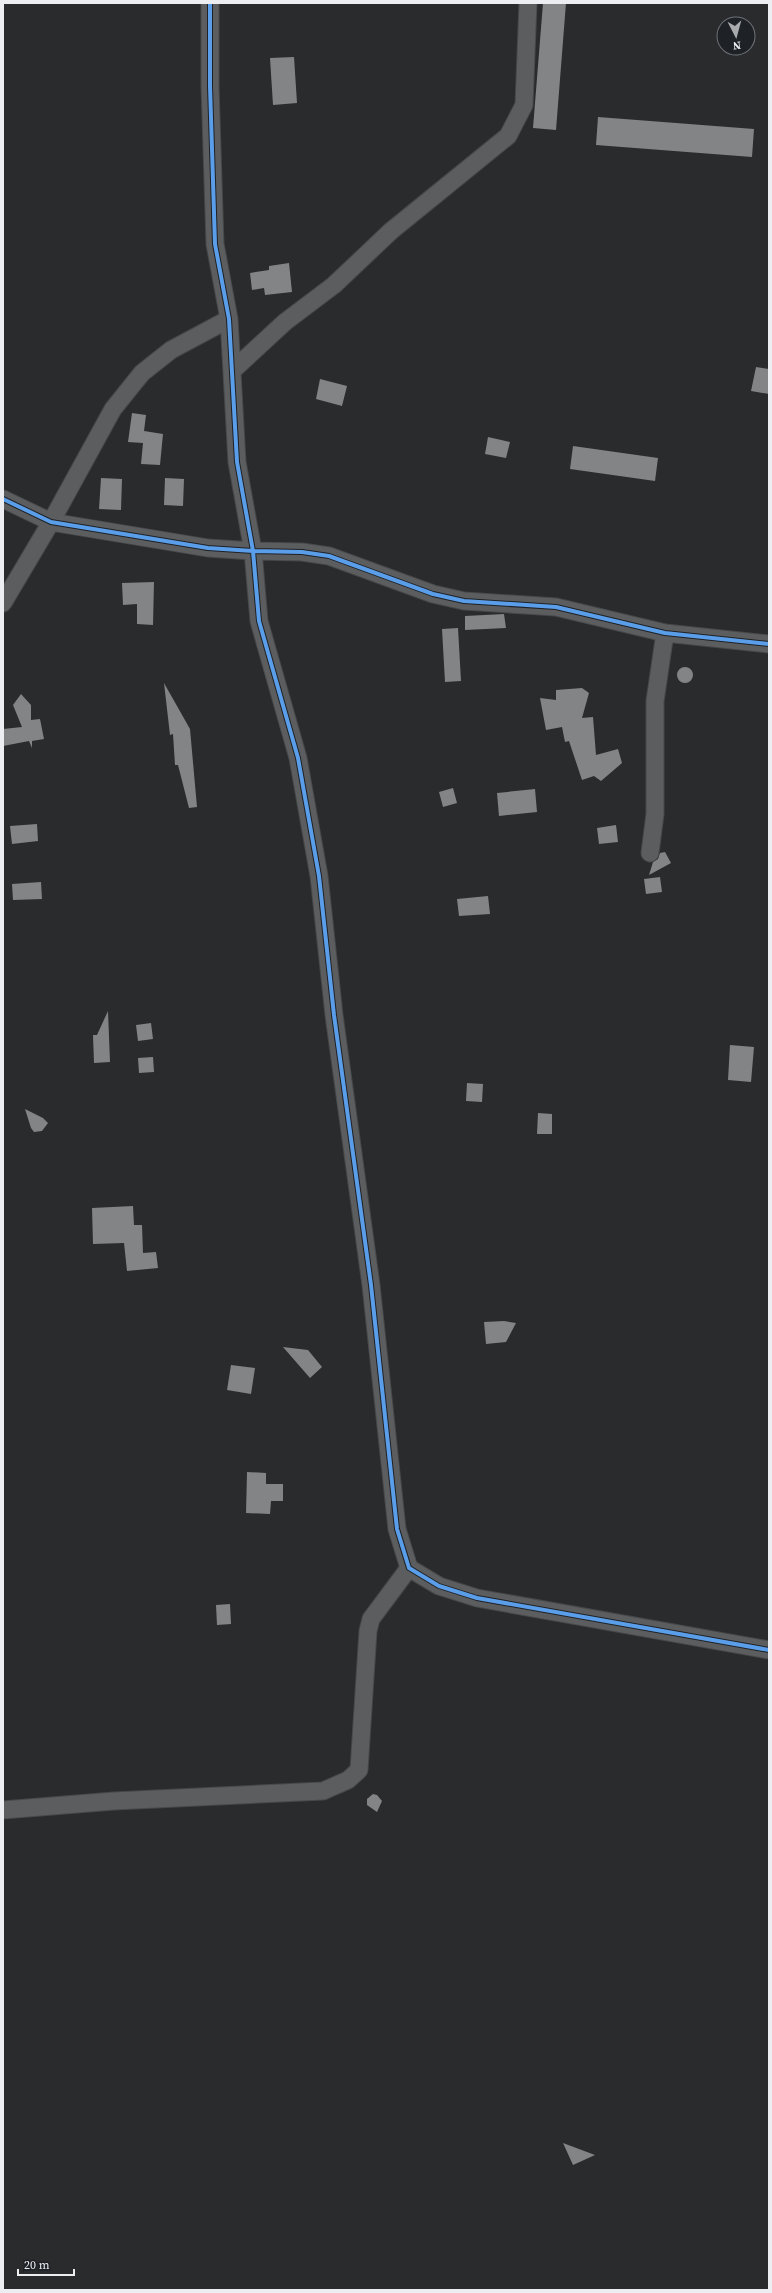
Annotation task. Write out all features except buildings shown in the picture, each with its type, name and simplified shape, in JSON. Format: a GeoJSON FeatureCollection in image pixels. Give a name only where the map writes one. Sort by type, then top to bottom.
{"type":"FeatureCollection","features":[{"type":"Feature","properties":{"kind":"street"},"geometry":{"type":"LineString","coordinates":[[210,3],[210,86],[216,244],[229,319],[236,462],[253,551],[259,621],[298,758],[319,876],[334,1015],[371,1285],[397,1529],[409,1568],[439,1586],[477,1598],[769,1650]]}},
{"type":"Feature","properties":{"kind":"street"},"geometry":{"type":"LineString","coordinates":[[232,371],[285,322],[334,284],[391,231],[508,136],[524,105],[528,3]]}},
{"type":"Feature","properties":{"kind":"street"},"geometry":{"type":"LineString","coordinates":[[3,603],[51,522],[113,410],[142,373],[171,350],[229,319]]}},
{"type":"Feature","properties":{"kind":"street"},"geometry":{"type":"LineString","coordinates":[[3,499],[51,522],[208,548],[302,552],[329,556],[433,594],[464,601],[556,607],[665,633],[769,644]]}},
{"type":"Feature","properties":{"kind":"street"},"geometry":{"type":"LineString","coordinates":[[650,853],[655,814],[655,702],[665,633]]}},
{"type":"Feature","properties":{"kind":"street"},"geometry":{"type":"LineString","coordinates":[[3,1810],[114,1801],[323,1791],[348,1780],[359,1770],[368,1632],[371,1619],[409,1568]]}},
{"type":"Feature","properties":{"kind":"cycle path"},"geometry":{"type":"LineString","coordinates":[[210,3],[210,86],[215,244],[229,319],[237,462],[253,551],[259,621],[298,758],[319,876],[334,1015],[371,1285],[397,1529],[409,1568],[439,1586],[477,1598],[769,1650]]}},
{"type":"Feature","properties":{"kind":"cycle path"},"geometry":{"type":"LineString","coordinates":[[3,499],[51,522],[208,548],[302,552],[329,556],[433,594],[464,601],[556,607],[665,633],[769,644]]}}]}
